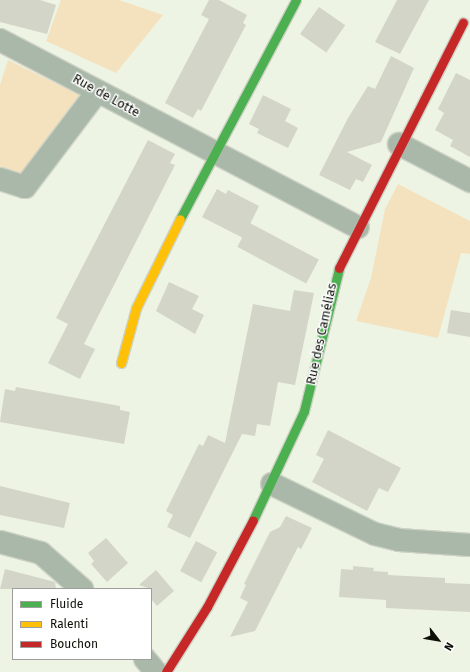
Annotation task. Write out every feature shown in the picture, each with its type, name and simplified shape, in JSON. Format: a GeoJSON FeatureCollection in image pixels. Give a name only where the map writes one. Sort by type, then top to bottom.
{"type":"FeatureCollection","features":[{"type":"Feature","properties":{"kind":"street"},"geometry":{"type":"LineString","coordinates":[[121,363],[136,308],[212,152],[296,0]]}},
{"type":"Feature","properties":{"kind":"street","name":"Rue des Camélias"},"geometry":{"type":"LineString","coordinates":[[166,672],[214,594],[272,484],[304,411],[329,293],[358,227],[399,144],[463,22]]}},
{"type":"Feature","properties":{"kind":"street","name":"Rue de Lotte"},"geometry":{"type":"LineString","coordinates":[[0,40],[358,227]]}},
{"type":"Feature","properties":{"kind":"street"},"geometry":{"type":"LineString","coordinates":[[0,179],[25,187],[97,92]]}},
{"type":"Feature","properties":{"kind":"street"},"geometry":{"type":"LineString","coordinates":[[399,144],[470,181]]}},
{"type":"Feature","properties":{"kind":"street"},"geometry":{"type":"LineString","coordinates":[[272,484],[376,534],[399,540],[470,546]]}},
{"type":"Feature","properties":{"kind":"street"},"geometry":{"type":"LineString","coordinates":[[0,542],[41,553],[81,588]]}},
{"type":"Feature","properties":{"kind":"street"},"geometry":{"type":"LineString","coordinates":[[146,660],[156,672]]}},
{"type":"Feature","properties":{"kind":"shaded area"},"geometry":{"type":"Polygon","coordinates":[[[61,0],[119,0],[163,15],[116,73],[46,41],[61,0]]]}},
{"type":"Feature","properties":{"kind":"shaded area"},"geometry":{"type":"Polygon","coordinates":[[[8,60],[82,96],[21,177],[0,171],[0,85],[8,60]]]}},
{"type":"Feature","properties":{"kind":"shaded area"},"geometry":{"type":"Polygon","coordinates":[[[398,184],[470,221],[470,254],[461,253],[438,338],[356,321],[371,278],[385,209],[398,184]]]}},
{"type":"Feature","properties":{"kind":"building"},"geometry":{"type":"Polygon","coordinates":[[[0,0],[40,0],[56,5],[47,34],[0,22],[0,0]]]}},
{"type":"Feature","properties":{"kind":"building"},"geometry":{"type":"Polygon","coordinates":[[[209,0],[219,0],[247,15],[243,23],[246,25],[201,111],[198,109],[193,118],[165,103],[209,19],[201,15],[209,0]]]}},
{"type":"Feature","properties":{"kind":"building"},"geometry":{"type":"Polygon","coordinates":[[[397,0],[429,0],[400,54],[375,42],[397,0]]]}},
{"type":"Feature","properties":{"kind":"building"},"geometry":{"type":"Polygon","coordinates":[[[319,7],[345,25],[326,52],[300,34],[319,7]]]}},
{"type":"Feature","properties":{"kind":"building"},"geometry":{"type":"Polygon","coordinates":[[[391,56],[414,68],[381,142],[347,152],[372,165],[363,182],[356,179],[350,190],[319,175],[348,118],[368,86],[375,89],[391,56]]]}},
{"type":"Feature","properties":{"kind":"building"},"geometry":{"type":"Polygon","coordinates":[[[456,73],[470,80],[470,157],[450,146],[453,140],[435,130],[444,113],[438,109],[456,73]]]}},
{"type":"Feature","properties":{"kind":"building"},"geometry":{"type":"Polygon","coordinates":[[[263,95],[291,109],[285,121],[298,128],[288,148],[257,133],[259,129],[249,124],[263,95]]]}},
{"type":"Feature","properties":{"kind":"building"},"geometry":{"type":"Polygon","coordinates":[[[148,140],[175,154],[170,163],[175,165],[84,344],[95,349],[80,379],[48,363],[68,324],[56,318],[148,140]]]}},
{"type":"Feature","properties":{"kind":"building"},"geometry":{"type":"Polygon","coordinates":[[[217,189],[226,194],[228,190],[259,206],[243,238],[202,217],[217,189]]]}},
{"type":"Feature","properties":{"kind":"building"},"geometry":{"type":"Polygon","coordinates":[[[250,223],[319,260],[306,283],[237,247],[250,223]]]}},
{"type":"Feature","properties":{"kind":"building"},"geometry":{"type":"Polygon","coordinates":[[[169,282],[199,296],[192,309],[204,315],[195,334],[156,311],[169,282]]]}},
{"type":"Feature","properties":{"kind":"building"},"geometry":{"type":"Polygon","coordinates":[[[294,290],[314,293],[295,385],[278,382],[270,426],[257,424],[255,436],[242,434],[190,538],[167,527],[173,515],[166,511],[199,444],[203,446],[208,435],[225,443],[253,304],[290,311],[294,290]]]}},
{"type":"Feature","properties":{"kind":"building"},"geometry":{"type":"Polygon","coordinates":[[[451,310],[470,313],[470,337],[447,333],[451,310]]]}},
{"type":"Feature","properties":{"kind":"building"},"geometry":{"type":"Polygon","coordinates":[[[16,387],[120,406],[120,410],[130,412],[124,444],[0,422],[5,389],[15,391],[16,387]]]}},
{"type":"Feature","properties":{"kind":"building"},"geometry":{"type":"Polygon","coordinates":[[[328,430],[401,468],[388,492],[379,488],[367,511],[312,482],[324,459],[316,455],[328,430]]]}},
{"type":"Feature","properties":{"kind":"building"},"geometry":{"type":"Polygon","coordinates":[[[0,486],[70,503],[64,528],[0,515],[0,486]]]}},
{"type":"Feature","properties":{"kind":"building"},"geometry":{"type":"Polygon","coordinates":[[[286,516],[312,528],[301,549],[298,547],[255,631],[230,637],[248,602],[240,598],[246,585],[244,584],[270,532],[280,527],[286,516]]]}},
{"type":"Feature","properties":{"kind":"building"},"geometry":{"type":"Polygon","coordinates":[[[106,538],[128,563],[107,582],[91,564],[94,561],[88,553],[106,538]]]}},
{"type":"Feature","properties":{"kind":"building"},"geometry":{"type":"Polygon","coordinates":[[[196,541],[217,552],[201,582],[180,571],[196,541]]]}},
{"type":"Feature","properties":{"kind":"building"},"geometry":{"type":"Polygon","coordinates":[[[353,566],[374,568],[373,571],[388,572],[388,575],[445,578],[445,583],[470,584],[470,612],[386,608],[386,600],[339,597],[341,569],[353,570],[353,566]]]}},
{"type":"Feature","properties":{"kind":"building"},"geometry":{"type":"Polygon","coordinates":[[[5,569],[55,582],[56,588],[12,588],[0,589],[5,569]]]}},
{"type":"Feature","properties":{"kind":"building"},"geometry":{"type":"Polygon","coordinates":[[[156,570],[174,591],[157,606],[152,600],[152,588],[139,585],[156,570]]]}},
{"type":"Feature","properties":{"kind":"traffic: fast"},"geometry":{"type":"LineString","coordinates":[[180,219],[296,0]]}},
{"type":"Feature","properties":{"kind":"traffic: fast"},"geometry":{"type":"LineString","coordinates":[[253,520],[304,411],[339,268]]}},
{"type":"Feature","properties":{"kind":"traffic: slow"},"geometry":{"type":"LineString","coordinates":[[121,363],[136,308],[180,219]]}},
{"type":"Feature","properties":{"kind":"traffic: jam"},"geometry":{"type":"LineString","coordinates":[[339,268],[463,22]]}},
{"type":"Feature","properties":{"kind":"traffic: jam"},"geometry":{"type":"LineString","coordinates":[[166,672],[207,607],[253,520]]}}]}
